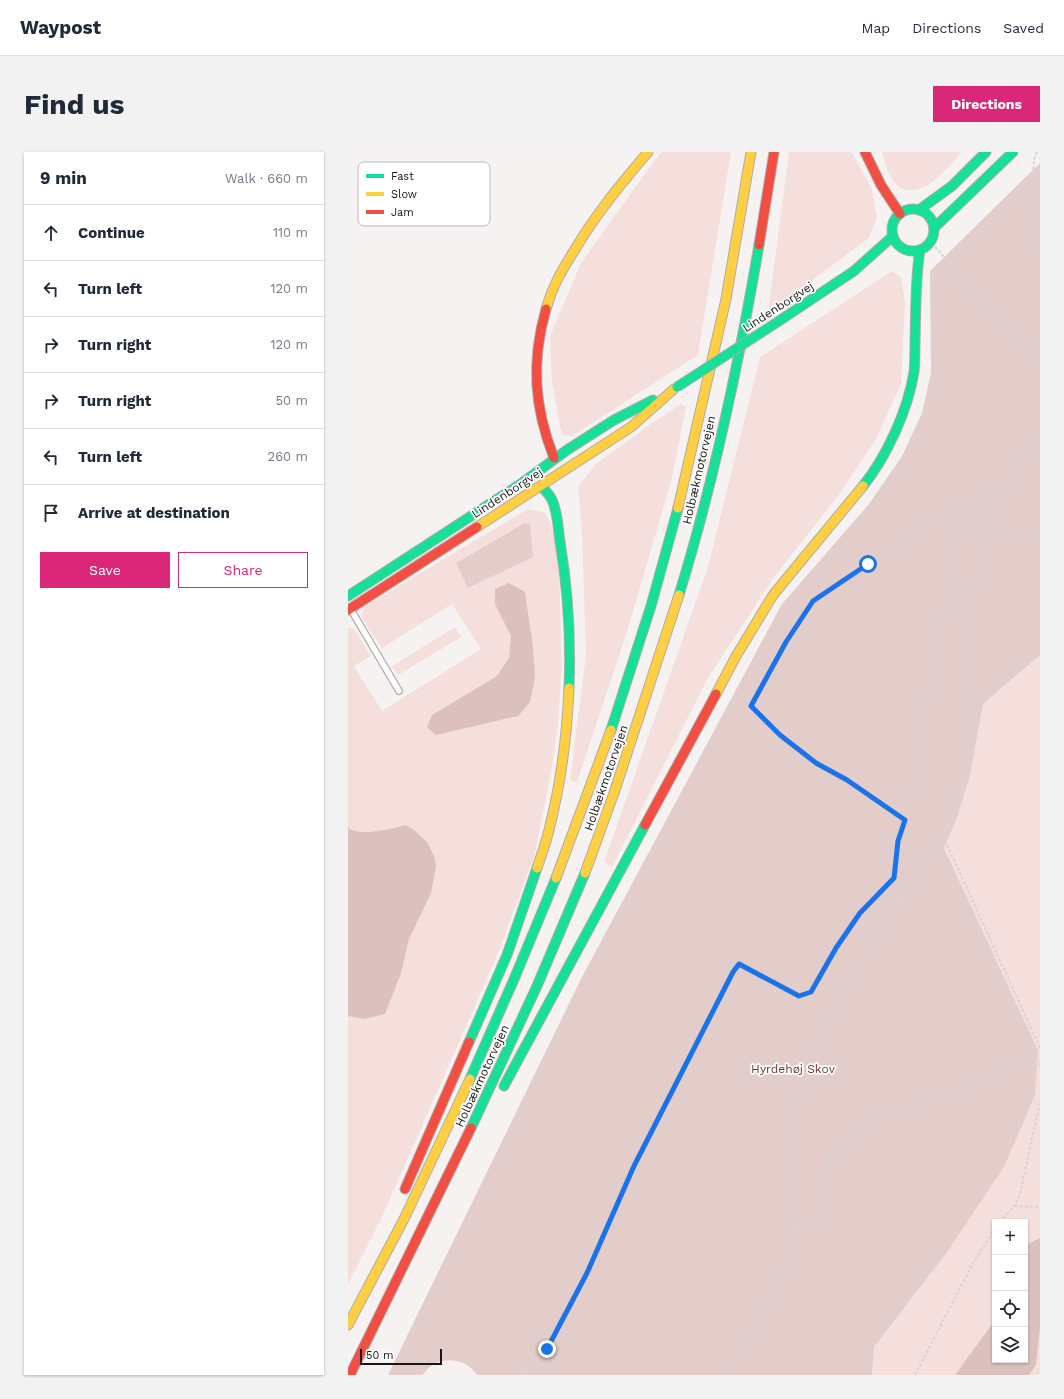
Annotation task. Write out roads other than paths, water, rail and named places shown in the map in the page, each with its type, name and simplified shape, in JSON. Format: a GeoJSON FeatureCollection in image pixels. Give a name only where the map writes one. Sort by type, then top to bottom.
{"type":"FeatureCollection","features":[{"type":"Feature","properties":{"kind":"main road"},"geometry":{"type":"LineString","coordinates":[[401,1198],[507,955],[530,892],[549,831],[559,783],[567,726],[570,661],[568,604],[562,552],[552,499],[554,477],[562,463],[547,443],[538,407],[535,377],[538,343],[544,317],[558,278],[587,229],[648,152]]}},
{"type":"Feature","properties":{"kind":"main road","name":"Holbækmotorvejen"},"geometry":{"type":"LineString","coordinates":[[348,1325],[408,1212],[509,992],[566,856],[612,726],[651,606],[684,484],[726,299],[751,152]]}},
{"type":"Feature","properties":{"kind":"main road","name":"Holbækmotorvejen"},"geometry":{"type":"LineString","coordinates":[[350,1375],[453,1166],[528,1007],[594,851],[633,738],[695,539],[739,352],[763,227],[774,152]]}},
{"type":"Feature","properties":{"kind":"main road"},"geometry":{"type":"LineString","coordinates":[[865,152],[881,186],[900,214]]}},
{"type":"Feature","properties":{"kind":"main road"},"geometry":{"type":"LineString","coordinates":[[919,210],[952,186],[986,152]]}},
{"type":"Feature","properties":{"kind":"main road"},"geometry":{"type":"LineString","coordinates":[[934,228],[1013,152]]}},
{"type":"Feature","properties":{"kind":"main road"},"geometry":{"type":"LineString","coordinates":[[909,210],[919,210],[929,217],[934,228],[930,242],[926,247],[920,250],[894,251],[892,230],[893,224],[900,214],[909,210]]}},
{"type":"Feature","properties":{"kind":"main road","name":"Lindenborgvej"},"geometry":{"type":"LineString","coordinates":[[854,271],[893,236]]}},
{"type":"Feature","properties":{"kind":"main road"},"geometry":{"type":"LineString","coordinates":[[498,1097],[735,658],[773,595],[868,479],[892,439],[904,412],[914,372],[917,268],[920,250]]}},
{"type":"Feature","properties":{"kind":"main road","name":"Lindenborgvej"},"geometry":{"type":"LineString","coordinates":[[562,463],[614,420],[675,388],[854,271],[894,251]]}},
{"type":"Feature","properties":{"kind":"main road","name":"Lindenborgvej"},"geometry":{"type":"LineString","coordinates":[[348,596],[522,483],[631,427],[675,388]]}},
{"type":"Feature","properties":{"kind":"main road","name":"Lindenborgvej"},"geometry":{"type":"LineString","coordinates":[[349,608],[554,477]]}},
{"type":"Feature","properties":{"kind":"main road"},"geometry":{"type":"LineString","coordinates":[[541,486],[552,499]]}},
{"type":"Feature","properties":{"kind":"main road"},"geometry":{"type":"LineString","coordinates":[[453,1166],[486,1117]]}},
{"type":"Feature","properties":{"kind":"main road"},"geometry":{"type":"LineString","coordinates":[[366,1290],[390,1226]]}},
{"type":"Feature","properties":{"kind":"lane"},"geometry":{"type":"LineString","coordinates":[[349,608],[399,691]]}},
{"type":"Feature","properties":{"kind":"park label","name":"Hyrdehøj Skov"},"geometry":{"type":"Point","coordinates":[793,1069]}}]}
